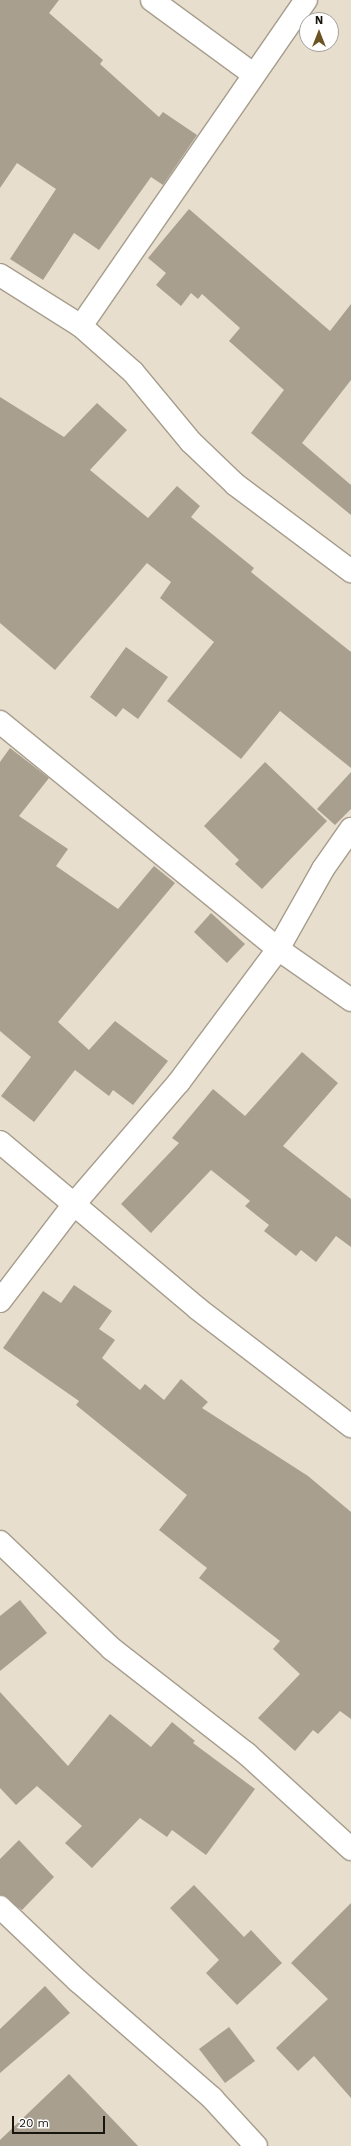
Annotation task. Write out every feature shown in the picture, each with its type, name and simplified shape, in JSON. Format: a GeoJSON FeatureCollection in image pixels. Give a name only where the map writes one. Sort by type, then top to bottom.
{"type":"FeatureCollection","features":[{"type":"Feature","properties":{"kind":"street"},"geometry":{"type":"LineString","coordinates":[[152,0],[253,74]]}},
{"type":"Feature","properties":{"kind":"street"},"geometry":{"type":"LineString","coordinates":[[81,326],[253,74],[306,0]]}},
{"type":"Feature","properties":{"kind":"street"},"geometry":{"type":"LineString","coordinates":[[0,275],[81,326],[132,372],[192,442],[236,485],[351,571]]}},
{"type":"Feature","properties":{"kind":"street"},"geometry":{"type":"LineString","coordinates":[[0,722],[278,949],[351,1000]]}},
{"type":"Feature","properties":{"kind":"street"},"geometry":{"type":"LineString","coordinates":[[0,1302],[75,1203],[179,1082],[278,949],[323,869],[351,828]]}},
{"type":"Feature","properties":{"kind":"street"},"geometry":{"type":"LineString","coordinates":[[0,1142],[75,1203],[198,1309],[351,1426]]}},
{"type":"Feature","properties":{"kind":"street"},"geometry":{"type":"LineString","coordinates":[[0,1542],[112,1649],[247,1754],[351,1849]]}},
{"type":"Feature","properties":{"kind":"street"},"geometry":{"type":"LineString","coordinates":[[0,1907],[78,1981],[212,2098],[256,2146]]}},
{"type":"Feature","properties":{"kind":"building"},"geometry":{"type":"Polygon","coordinates":[[[0,0],[59,0],[49,13],[103,60],[100,64],[159,117],[163,112],[197,135],[163,185],[151,177],[99,250],[74,233],[43,280],[10,259],[56,189],[17,163],[0,188],[0,0]]]}},
{"type":"Feature","properties":{"kind":"building"},"geometry":{"type":"Polygon","coordinates":[[[189,209],[330,331],[351,304],[351,380],[302,443],[351,485],[351,515],[251,433],[284,390],[229,341],[240,328],[202,294],[198,299],[191,293],[181,306],[156,285],[166,273],[148,258],[189,209]]]}},
{"type":"Feature","properties":{"kind":"building"},"geometry":{"type":"Polygon","coordinates":[[[0,397],[64,437],[97,403],[127,430],[90,470],[148,518],[177,486],[200,506],[191,517],[254,568],[251,572],[351,652],[351,768],[280,711],[241,759],[167,701],[214,642],[160,598],[171,582],[147,563],[55,670],[0,623],[0,397]]]}},
{"type":"Feature","properties":{"kind":"building"},"geometry":{"type":"Polygon","coordinates":[[[126,647],[168,677],[138,719],[123,708],[116,717],[90,697],[126,647]]]}},
{"type":"Feature","properties":{"kind":"building"},"geometry":{"type":"Polygon","coordinates":[[[10,748],[49,778],[19,816],[68,849],[56,866],[118,909],[154,866],[175,883],[58,1022],[89,1050],[115,1021],[168,1061],[133,1105],[113,1090],[109,1096],[75,1070],[34,1122],[1,1096],[31,1057],[0,1031],[0,762],[10,748]]]}},
{"type":"Feature","properties":{"kind":"building"},"geometry":{"type":"Polygon","coordinates":[[[265,762],[327,821],[262,889],[235,864],[239,860],[204,826],[265,762]]]}},
{"type":"Feature","properties":{"kind":"building"},"geometry":{"type":"Polygon","coordinates":[[[351,772],[351,809],[335,825],[317,809],[351,772]]]}},
{"type":"Feature","properties":{"kind":"building"},"geometry":{"type":"Polygon","coordinates":[[[211,913],[245,944],[227,963],[194,932],[211,913]]]}},
{"type":"Feature","properties":{"kind":"building"},"geometry":{"type":"Polygon","coordinates":[[[302,1052],[338,1083],[283,1146],[351,1199],[351,1247],[336,1236],[316,1262],[301,1250],[296,1256],[264,1231],[269,1225],[245,1206],[250,1201],[211,1170],[151,1233],[121,1204],[179,1143],[172,1138],[213,1089],[245,1116],[302,1052]]]}},
{"type":"Feature","properties":{"kind":"building"},"geometry":{"type":"Polygon","coordinates":[[[74,1285],[112,1311],[99,1329],[115,1340],[102,1358],[140,1390],[145,1384],[164,1400],[181,1379],[208,1402],[202,1408],[308,1476],[351,1512],[351,1719],[340,1711],[318,1734],[313,1730],[295,1751],[258,1718],[300,1674],[273,1649],[280,1641],[199,1578],[207,1568],[159,1530],[187,1495],[76,1405],[79,1401],[3,1348],[43,1291],[61,1303],[74,1285]]]}},
{"type":"Feature","properties":{"kind":"building"},"geometry":{"type":"Polygon","coordinates":[[[20,1600],[47,1633],[0,1671],[0,1616],[20,1600]]]}},
{"type":"Feature","properties":{"kind":"building"},"geometry":{"type":"Polygon","coordinates":[[[0,1692],[68,1766],[110,1714],[151,1747],[172,1722],[195,1741],[193,1743],[255,1789],[206,1855],[172,1830],[167,1837],[140,1818],[92,1868],[65,1843],[82,1826],[37,1786],[16,1805],[0,1788],[0,1692]]]}},
{"type":"Feature","properties":{"kind":"building"},"geometry":{"type":"Polygon","coordinates":[[[19,1840],[54,1877],[22,1910],[0,1895],[0,1859],[19,1840]]]}},
{"type":"Feature","properties":{"kind":"building"},"geometry":{"type":"Polygon","coordinates":[[[194,1885],[244,1937],[251,1930],[282,1963],[237,2005],[206,1973],[219,1960],[170,1908],[194,1885]]]}},
{"type":"Feature","properties":{"kind":"building"},"geometry":{"type":"Polygon","coordinates":[[[351,1903],[351,2098],[314,2056],[298,2071],[276,2048],[328,1999],[291,1963],[351,1903]]]}},
{"type":"Feature","properties":{"kind":"building"},"geometry":{"type":"Polygon","coordinates":[[[45,1986],[70,2013],[0,2073],[0,2029],[45,1986]]]}},
{"type":"Feature","properties":{"kind":"building"},"geometry":{"type":"Polygon","coordinates":[[[229,2027],[255,2061],[225,2083],[199,2049],[229,2027]]]}},
{"type":"Feature","properties":{"kind":"building"},"geometry":{"type":"Polygon","coordinates":[[[69,2074],[138,2146],[0,2146],[0,2140],[69,2074]]]}}]}
